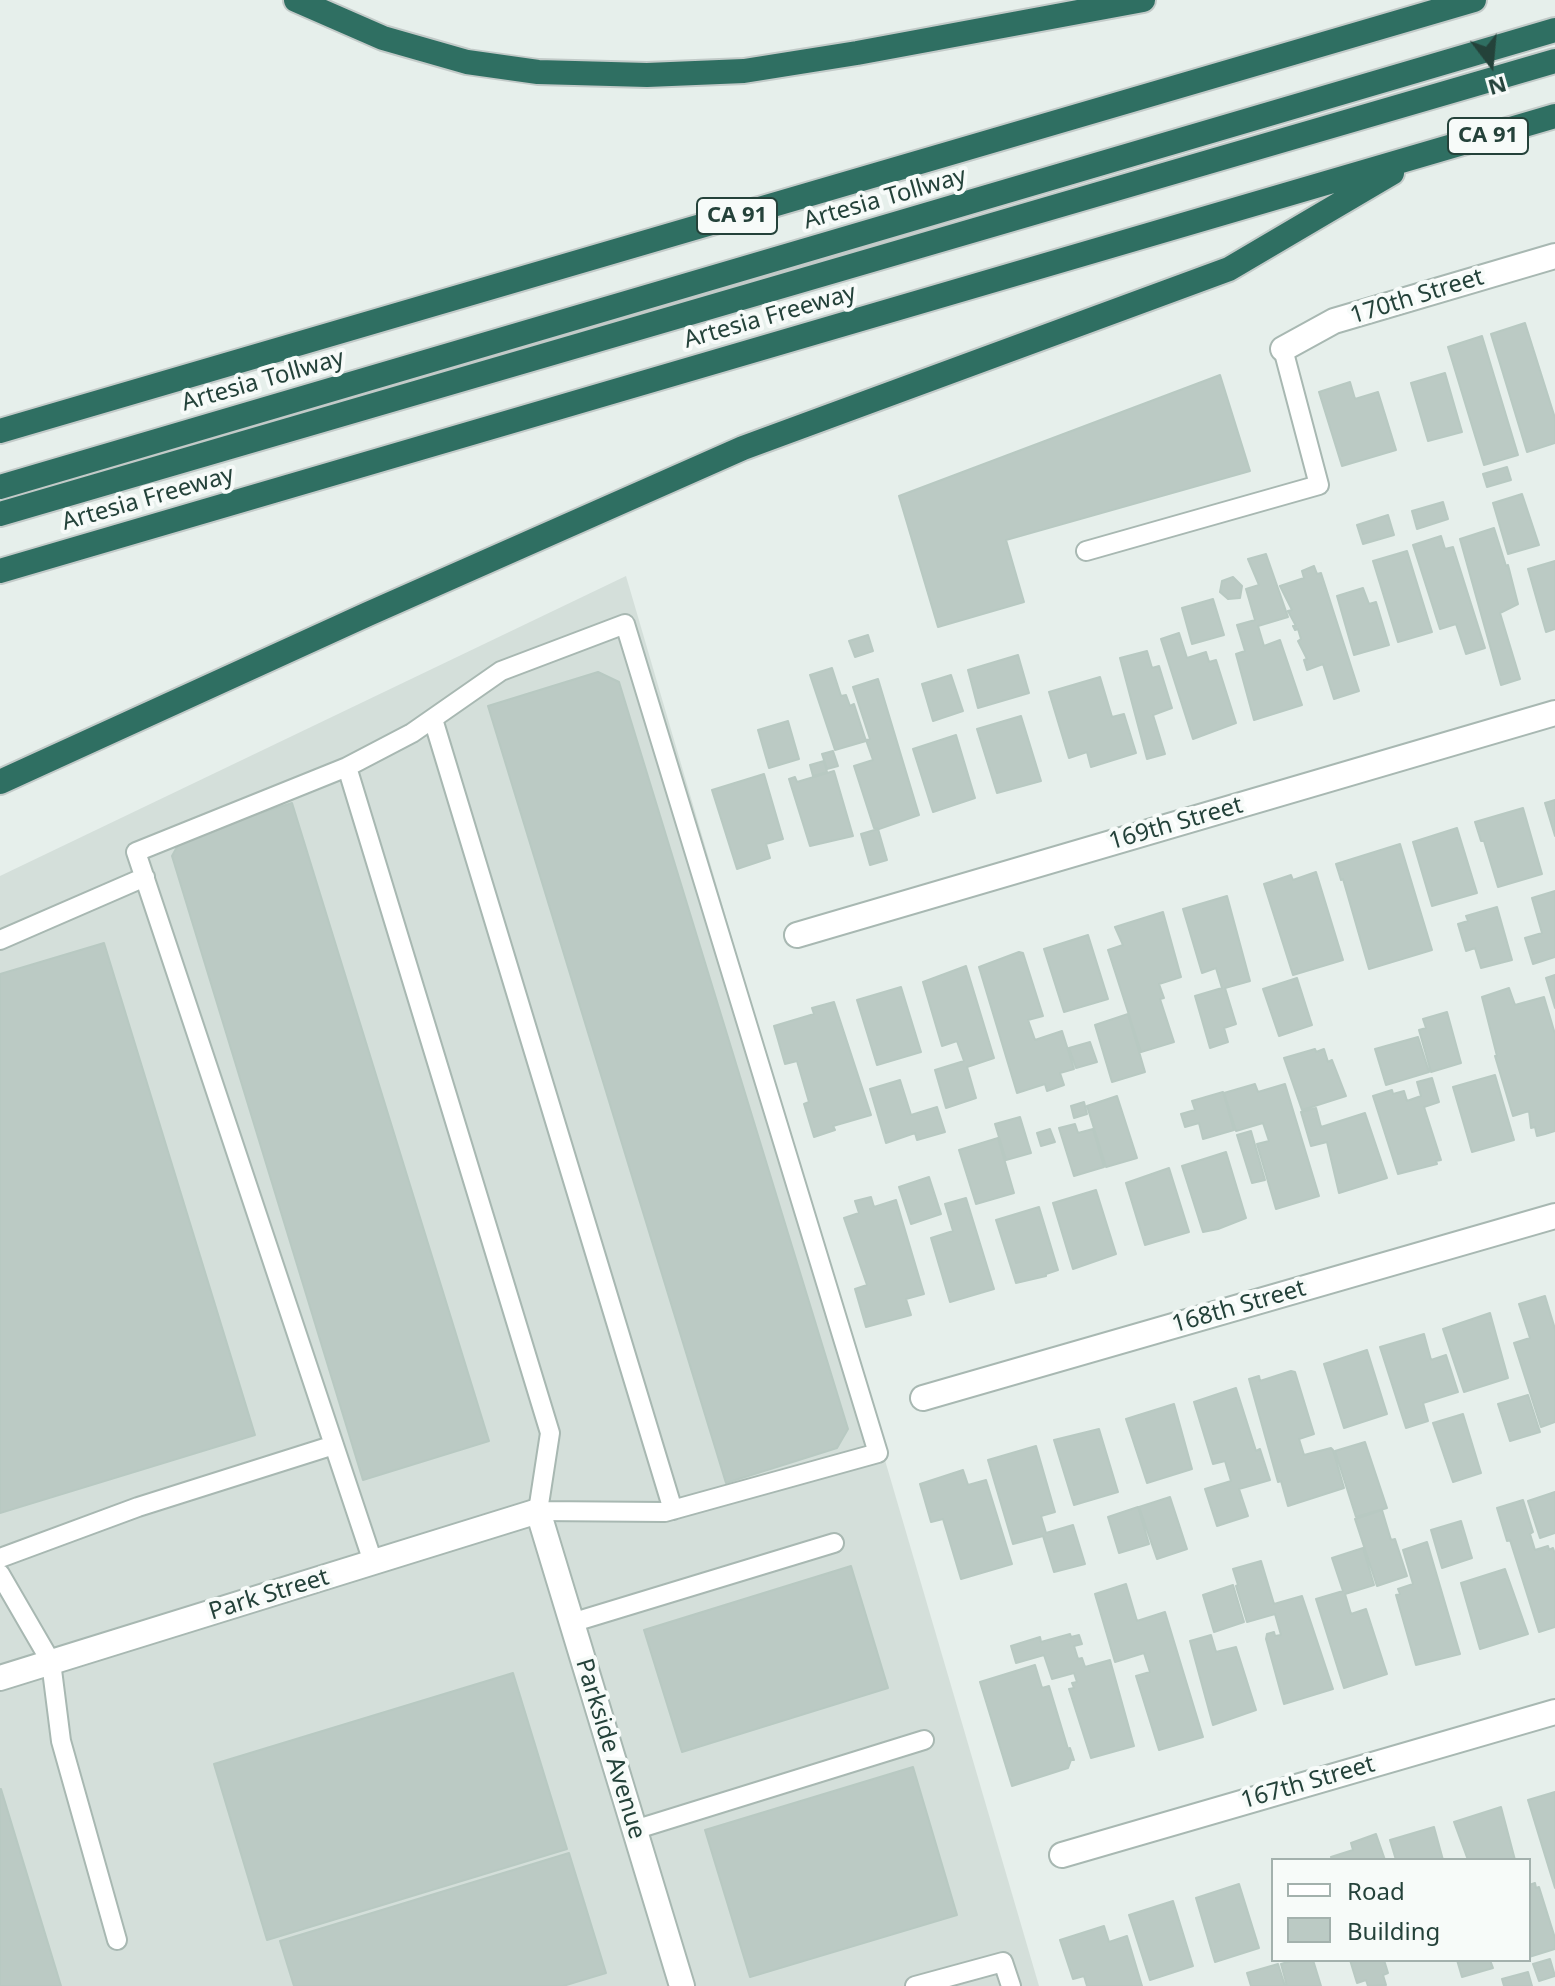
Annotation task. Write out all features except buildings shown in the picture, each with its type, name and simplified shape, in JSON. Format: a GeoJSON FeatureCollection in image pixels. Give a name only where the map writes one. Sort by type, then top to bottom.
{"type":"FeatureCollection","features":[{"type":"Feature","properties":{"kind":"highway"},"geometry":{"type":"LineString","coordinates":[[296,0],[383,38],[467,62],[538,72],[647,75],[744,71],[1143,0]]}},
{"type":"Feature","properties":{"kind":"highway","name":"CA 91"},"geometry":{"type":"LineString","coordinates":[[0,431],[1474,0]]}},
{"type":"Feature","properties":{"kind":"highway","name":"Artesia Tollway"},"geometry":{"type":"LineString","coordinates":[[0,487],[1555,30]]}},
{"type":"Feature","properties":{"kind":"highway"},"geometry":{"type":"LineString","coordinates":[[0,514],[1555,61]]}},
{"type":"Feature","properties":{"kind":"highway","name":"Artesia Freeway"},"geometry":{"type":"LineString","coordinates":[[0,571],[1555,116]]}},
{"type":"Feature","properties":{"kind":"highway"},"geometry":{"type":"LineString","coordinates":[[0,782],[743,448],[1229,269],[1421,155]]}},
{"type":"Feature","properties":{"kind":"street","name":"170th Street"},"geometry":{"type":"LineString","coordinates":[[1283,349],[1334,321],[1555,256]]}},
{"type":"Feature","properties":{"kind":"street","name":"169th Street"},"geometry":{"type":"LineString","coordinates":[[797,935],[1555,713]]}},
{"type":"Feature","properties":{"kind":"street","name":"168th Street"},"geometry":{"type":"LineString","coordinates":[[923,1398],[1555,1216]]}},
{"type":"Feature","properties":{"kind":"street","name":"Park Street"},"geometry":{"type":"LineString","coordinates":[[0,1678],[538,1511]]}},
{"type":"Feature","properties":{"kind":"street","name":"Parkside Avenue"},"geometry":{"type":"LineString","coordinates":[[538,1511],[682,1986]]}},
{"type":"Feature","properties":{"kind":"street","name":"167th Street"},"geometry":{"type":"LineString","coordinates":[[1062,1855],[1555,1712]]}},
{"type":"Feature","properties":{"kind":"lane"},"geometry":{"type":"LineString","coordinates":[[1086,551],[1319,485],[1283,349]]}},
{"type":"Feature","properties":{"kind":"lane"},"geometry":{"type":"LineString","coordinates":[[347,767],[550,1433],[538,1511],[665,1512],[878,1453],[625,624],[501,671],[412,733],[347,767],[136,852],[373,1562]]}},
{"type":"Feature","properties":{"kind":"lane"},"geometry":{"type":"LineString","coordinates":[[433,719],[673,1510]]}},
{"type":"Feature","properties":{"kind":"lane"},"geometry":{"type":"LineString","coordinates":[[0,940],[145,877]]}},
{"type":"Feature","properties":{"kind":"lane"},"geometry":{"type":"LineString","coordinates":[[0,1558],[138,1507],[334,1445]]}},
{"type":"Feature","properties":{"kind":"lane"},"geometry":{"type":"LineString","coordinates":[[571,1623],[834,1543]]}},
{"type":"Feature","properties":{"kind":"lane"},"geometry":{"type":"LineString","coordinates":[[0,1574],[51,1662],[61,1741],[117,1940]]}},
{"type":"Feature","properties":{"kind":"lane"},"geometry":{"type":"LineString","coordinates":[[634,1830],[924,1740]]}},
{"type":"Feature","properties":{"kind":"lane"},"geometry":{"type":"LineString","coordinates":[[915,1986],[1003,1962],[1011,1986]]}},
{"type":"Feature","properties":{"kind":"shaded area"},"geometry":{"type":"Polygon","coordinates":[[[626,576],[1039,1986],[0,1986],[0,876],[626,576]]]}}]}
